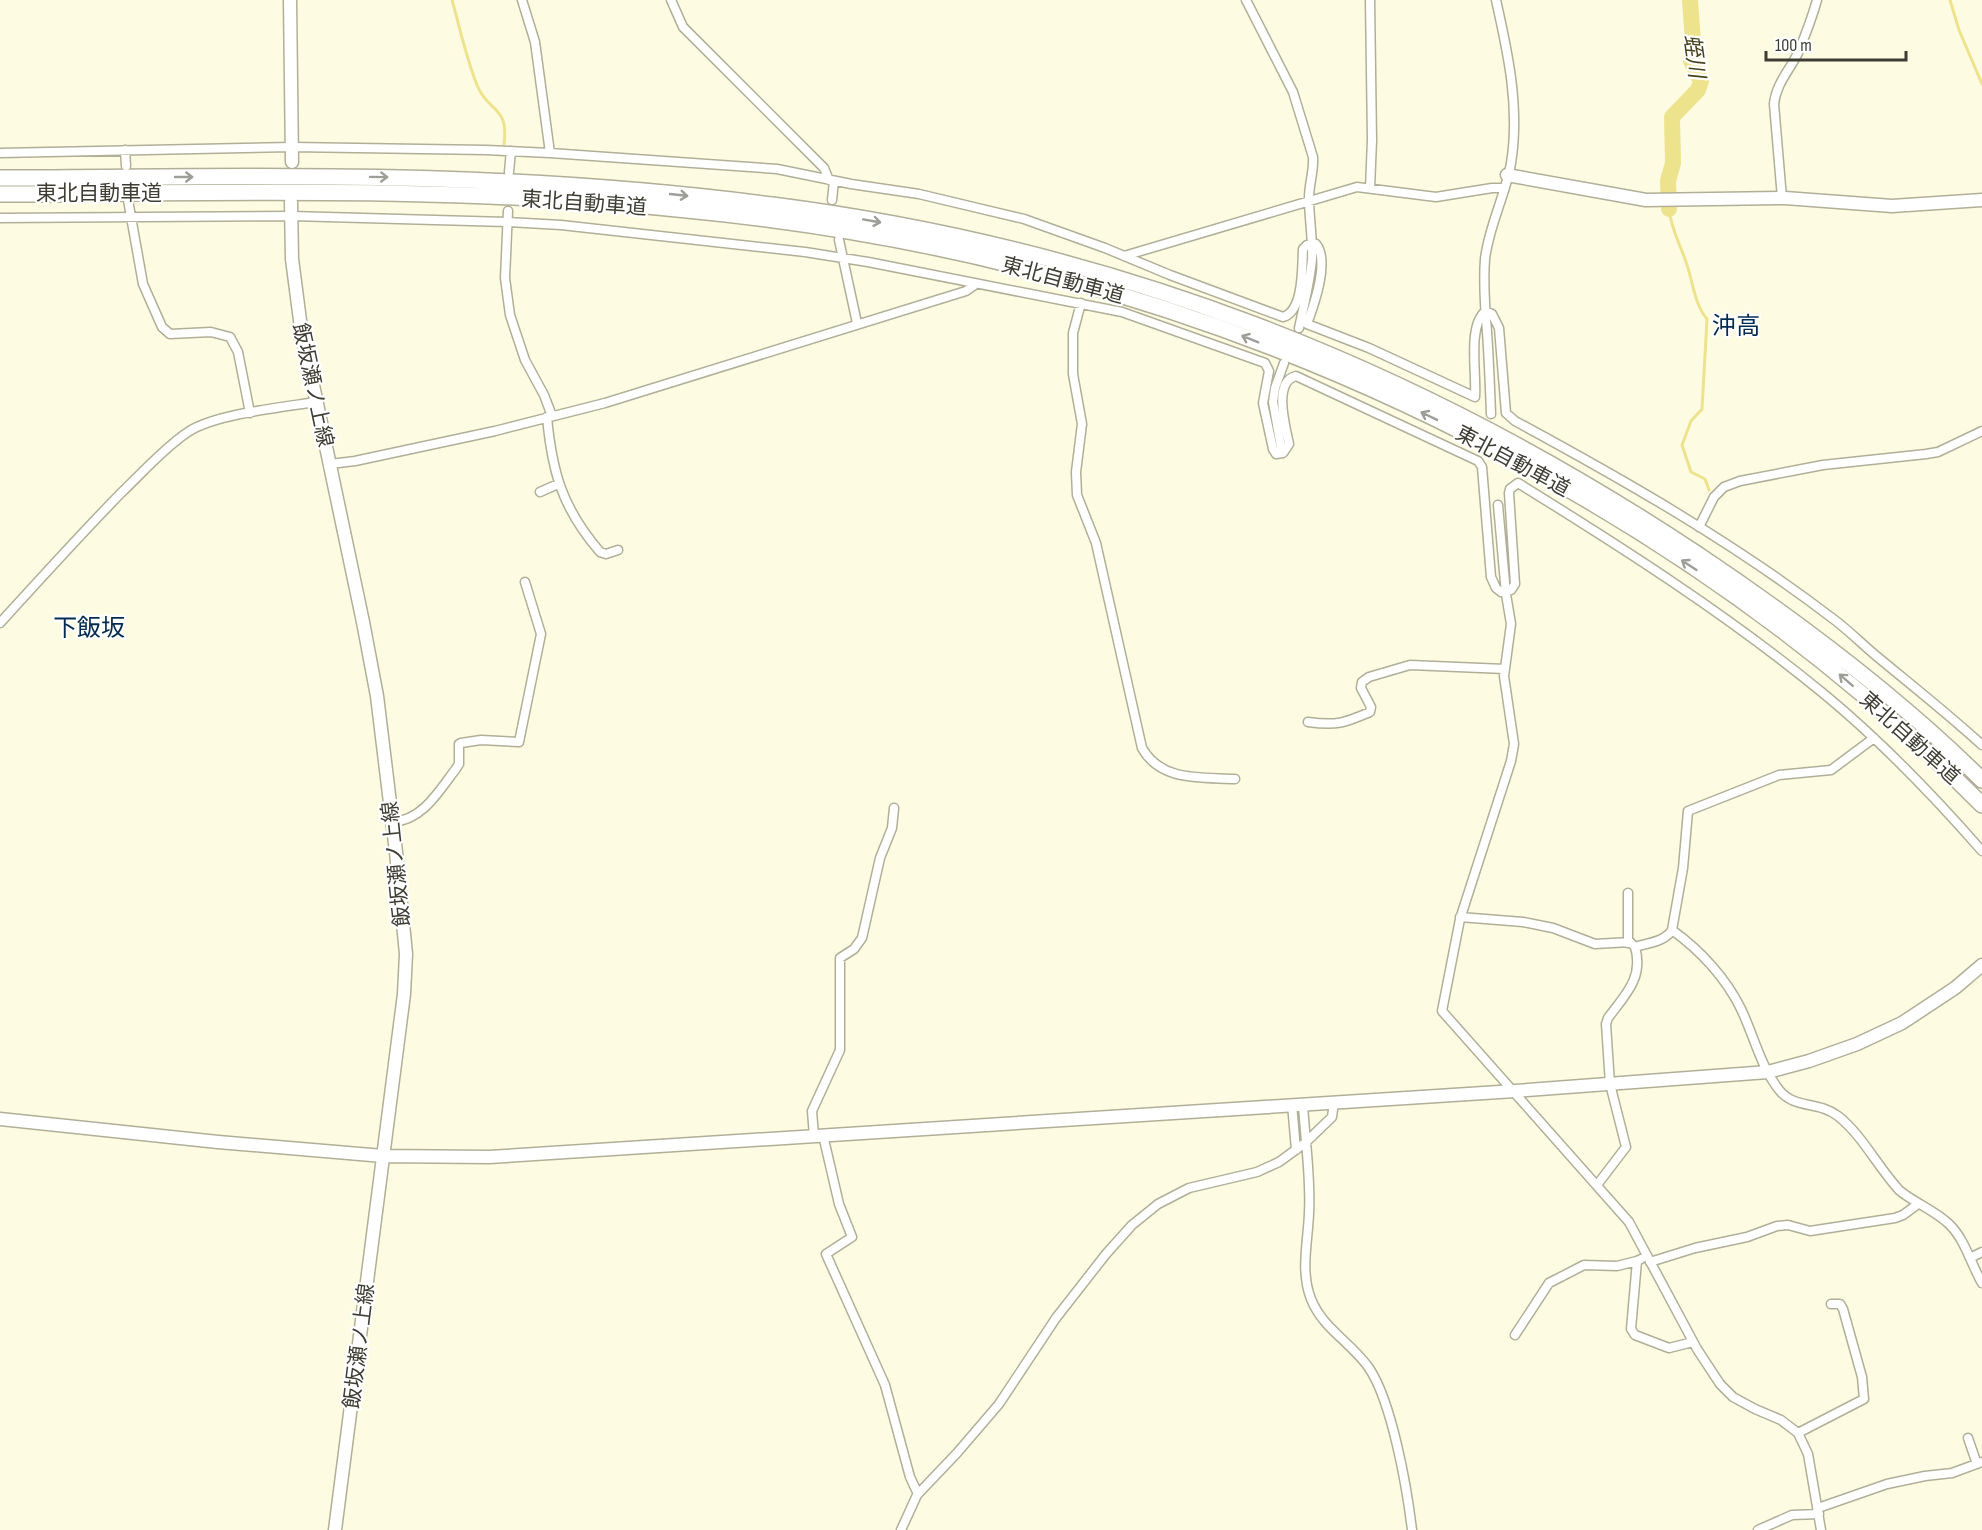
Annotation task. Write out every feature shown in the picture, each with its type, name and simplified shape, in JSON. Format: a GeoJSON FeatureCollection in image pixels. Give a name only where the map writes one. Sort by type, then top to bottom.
{"type":"FeatureCollection","features":[{"type":"Feature","properties":{"kind":"highway","name":"東北自動車道"},"geometry":{"type":"LineString","coordinates":[[0,178],[423,178],[576,185],[821,212],[923,229],[1076,264],[1230,315],[1304,343],[1421,395],[1536,454],[1665,533],[1778,609],[1845,660],[1982,780]]}},
{"type":"Feature","properties":{"kind":"highway","name":"東北自動車道"},"geometry":{"type":"LineString","coordinates":[[0,194],[354,193],[479,196],[678,209],[868,235],[1057,276],[1228,330],[1358,383],[1473,438],[1589,502],[1717,583],[1836,671],[1898,725],[1982,805]]}},
{"type":"Feature","properties":{"kind":"street"},"geometry":{"type":"LineString","coordinates":[[290,0],[292,162]]}},
{"type":"Feature","properties":{"kind":"street"},"geometry":{"type":"LineString","coordinates":[[522,0],[535,42],[550,153]]}},
{"type":"Feature","properties":{"kind":"street"},"geometry":{"type":"LineString","coordinates":[[671,0],[683,27],[824,168],[832,180],[832,200]]}},
{"type":"Feature","properties":{"kind":"street"},"geometry":{"type":"LineString","coordinates":[[1246,0],[1293,92],[1308,135],[1314,167],[1309,200],[1310,275],[1299,328]]}},
{"type":"Feature","properties":{"kind":"street"},"geometry":{"type":"LineString","coordinates":[[1370,0],[1372,140],[1370,188]]}},
{"type":"Feature","properties":{"kind":"street"},"geometry":{"type":"LineString","coordinates":[[1491,414],[1484,287],[1485,259],[1491,228],[1511,163],[1514,96],[1509,57],[1496,0]]}},
{"type":"Feature","properties":{"kind":"street"},"geometry":{"type":"LineString","coordinates":[[1782,198],[1775,95],[1797,55],[1817,0]]}},
{"type":"Feature","properties":{"kind":"street"},"geometry":{"type":"LineString","coordinates":[[0,153],[292,147],[511,151],[777,169],[928,196],[1024,219],[1283,317],[1290,315],[1295,308],[1302,278],[1304,249],[1311,243],[1321,249],[1321,264],[1317,294],[1307,324],[1369,348],[1475,397],[1476,334],[1478,319],[1486,312]]}},
{"type":"Feature","properties":{"kind":"street"},"geometry":{"type":"LineString","coordinates":[[125,150],[126,166]]}},
{"type":"Feature","properties":{"kind":"street"},"geometry":{"type":"LineString","coordinates":[[509,172],[511,151]]}},
{"type":"Feature","properties":{"kind":"street"},"geometry":{"type":"LineString","coordinates":[[1123,256],[1357,187],[1436,197],[1506,181],[1646,200],[1782,198],[1892,206],[1982,200]]}},
{"type":"Feature","properties":{"kind":"street"},"geometry":{"type":"LineString","coordinates":[[128,200],[143,284],[162,327],[170,334],[211,332],[230,337],[238,352],[250,413]]}},
{"type":"Feature","properties":{"kind":"street","name":"飯坂瀬ノ上線"},"geometry":{"type":"LineString","coordinates":[[291,202],[297,303],[377,696],[406,954],[404,994],[335,1530]]}},
{"type":"Feature","properties":{"kind":"street"},"geometry":{"type":"LineString","coordinates":[[508,211],[505,278],[510,315],[525,360],[544,395],[558,484],[578,523],[600,552],[606,555],[618,550]]}},
{"type":"Feature","properties":{"kind":"street"},"geometry":{"type":"LineString","coordinates":[[0,218],[291,216],[561,225],[842,258],[1122,312],[1265,363],[1269,371],[1263,397],[1263,409],[1276,454],[1288,449],[1283,396],[1289,380],[1296,376],[1478,461],[1482,466],[1491,577],[1496,588],[1501,592],[1506,592],[1515,584],[1509,493],[1510,489],[1518,483],[1642,560],[1825,694],[1874,738],[1982,850]]}},
{"type":"Feature","properties":{"kind":"street"},"geometry":{"type":"LineString","coordinates":[[839,240],[856,323]]}},
{"type":"Feature","properties":{"kind":"street"},"geometry":{"type":"LineString","coordinates":[[330,464],[355,461],[605,403],[856,323],[966,291],[976,284]]}},
{"type":"Feature","properties":{"kind":"street"},"geometry":{"type":"LineString","coordinates":[[1081,303],[1073,333],[1073,374],[1082,424],[1076,472],[1077,495],[1098,551],[1142,748],[1150,760],[1170,773],[1235,779]]}},
{"type":"Feature","properties":{"kind":"street"},"geometry":{"type":"LineString","coordinates":[[1486,312],[1492,314],[1500,328],[1506,413],[1515,421],[1608,472],[1699,527],[1837,622],[1938,705],[1982,745]]}},
{"type":"Feature","properties":{"kind":"street"},"geometry":{"type":"LineString","coordinates":[[1282,453],[1273,402],[1275,388],[1284,363]]}},
{"type":"Feature","properties":{"kind":"street"},"geometry":{"type":"LineString","coordinates":[[0,623],[108,507],[188,432],[250,413],[316,402]]}},
{"type":"Feature","properties":{"kind":"street"},"geometry":{"type":"LineString","coordinates":[[1699,527],[1714,497],[1724,487],[1740,481],[1822,465],[1938,452],[1982,431]]}},
{"type":"Feature","properties":{"kind":"street"},"geometry":{"type":"LineString","coordinates":[[540,492],[558,484]]}},
{"type":"Feature","properties":{"kind":"street"},"geometry":{"type":"LineString","coordinates":[[1498,505],[1511,624],[1505,669],[1505,689],[1514,744],[1511,761],[1460,917],[1442,1011],[1629,1222],[1693,1342],[1709,1370],[1725,1390],[1755,1409],[1781,1420],[1798,1433],[1808,1454],[1821,1530]]}},
{"type":"Feature","properties":{"kind":"street"},"geometry":{"type":"LineString","coordinates":[[392,822],[401,822],[423,811],[459,764],[459,744],[481,740],[519,742],[541,634],[525,582]]}},
{"type":"Feature","properties":{"kind":"street"},"geometry":{"type":"LineString","coordinates":[[1308,722],[1325,725],[1340,724],[1370,712],[1371,707],[1361,688],[1362,682],[1370,677],[1410,665],[1505,669]]}},
{"type":"Feature","properties":{"kind":"street"},"geometry":{"type":"LineString","coordinates":[[1460,917],[1523,922],[1554,928],[1592,943],[1631,945],[1669,936],[1683,868],[1688,811],[1779,775],[1832,770],[1874,738]]}},
{"type":"Feature","properties":{"kind":"street"},"geometry":{"type":"LineString","coordinates":[[894,808],[892,828],[880,858],[862,938],[854,949],[840,958],[840,1050],[812,1111],[839,1204],[852,1237],[826,1254],[885,1384],[910,1477],[918,1494]]}},
{"type":"Feature","properties":{"kind":"street"},"geometry":{"type":"LineString","coordinates":[[1597,1185],[1626,1147],[1610,1084],[1606,1024],[1637,977],[1638,964],[1631,945],[1628,892]]}},
{"type":"Feature","properties":{"kind":"street"},"geometry":{"type":"LineString","coordinates":[[1672,930],[1714,968],[1732,992],[1768,1072],[1787,1098],[1827,1108],[1844,1121],[1892,1182],[1909,1198],[1949,1224],[1957,1233],[1982,1283]]}},
{"type":"Feature","properties":{"kind":"street"},"geometry":{"type":"LineString","coordinates":[[0,1119],[218,1143],[383,1156],[489,1156],[1515,1091],[1768,1072],[1809,1061],[1857,1044],[1902,1023],[1955,988],[1982,965]]}},
{"type":"Feature","properties":{"kind":"street"},"geometry":{"type":"LineString","coordinates":[[901,1530],[918,1494],[999,1404],[1051,1324],[1132,1225],[1158,1204],[1174,1195],[1200,1185],[1266,1169],[1305,1143],[1332,1117],[1334,1102]]}},
{"type":"Feature","properties":{"kind":"street"},"geometry":{"type":"LineString","coordinates":[[1297,1104],[1308,1169],[1306,1282],[1311,1299],[1326,1325],[1360,1356],[1378,1384],[1395,1442],[1412,1530]]}},
{"type":"Feature","properties":{"kind":"street"},"geometry":{"type":"LineString","coordinates":[[1296,1150],[1297,1104]]}},
{"type":"Feature","properties":{"kind":"street"},"geometry":{"type":"LineString","coordinates":[[1515,1335],[1549,1283],[1584,1265],[1612,1267],[1747,1237],[1777,1226],[1788,1225],[1810,1231],[1895,1218],[1918,1204]]}},
{"type":"Feature","properties":{"kind":"street"},"geometry":{"type":"LineString","coordinates":[[1970,1258],[1982,1252]]}},
{"type":"Feature","properties":{"kind":"street"},"geometry":{"type":"LineString","coordinates":[[1637,1261],[1631,1329],[1635,1335],[1669,1348],[1693,1342]]}},
{"type":"Feature","properties":{"kind":"street"},"geometry":{"type":"LineString","coordinates":[[1798,1433],[1864,1400],[1862,1377],[1843,1309],[1840,1304],[1831,1304]]}},
{"type":"Feature","properties":{"kind":"street"},"geometry":{"type":"LineString","coordinates":[[1758,1530],[1792,1515],[1818,1511],[1887,1484],[1952,1473],[1980,1463],[1968,1438]]}},
{"type":"Feature","properties":{"kind":"waterway"},"geometry":{"type":"LineString","coordinates":[[452,0],[466,54],[477,85],[487,101],[501,116],[505,131],[504,144]]}},
{"type":"Feature","properties":{"kind":"waterway","name":"蛭川"},"geometry":{"type":"LineString","coordinates":[[1669,209],[1668,181],[1673,163],[1672,117],[1698,90],[1701,81],[1691,61],[1693,42],[1690,0]]}},
{"type":"Feature","properties":{"kind":"waterway"},"geometry":{"type":"LineString","coordinates":[[1950,0],[1959,30],[1982,84]]}},
{"type":"Feature","properties":{"kind":"waterway"},"geometry":{"type":"LineString","coordinates":[[1669,209],[1696,299],[1707,319],[1702,409],[1691,421],[1682,445],[1691,472],[1705,479],[1709,490]]}},
{"type":"Feature","properties":{"kind":"district","name":"沖高"},"geometry":{"type":"Point","coordinates":[1736,326]}},
{"type":"Feature","properties":{"kind":"district","name":"下飯坂"},"geometry":{"type":"Point","coordinates":[89,628]}}]}
